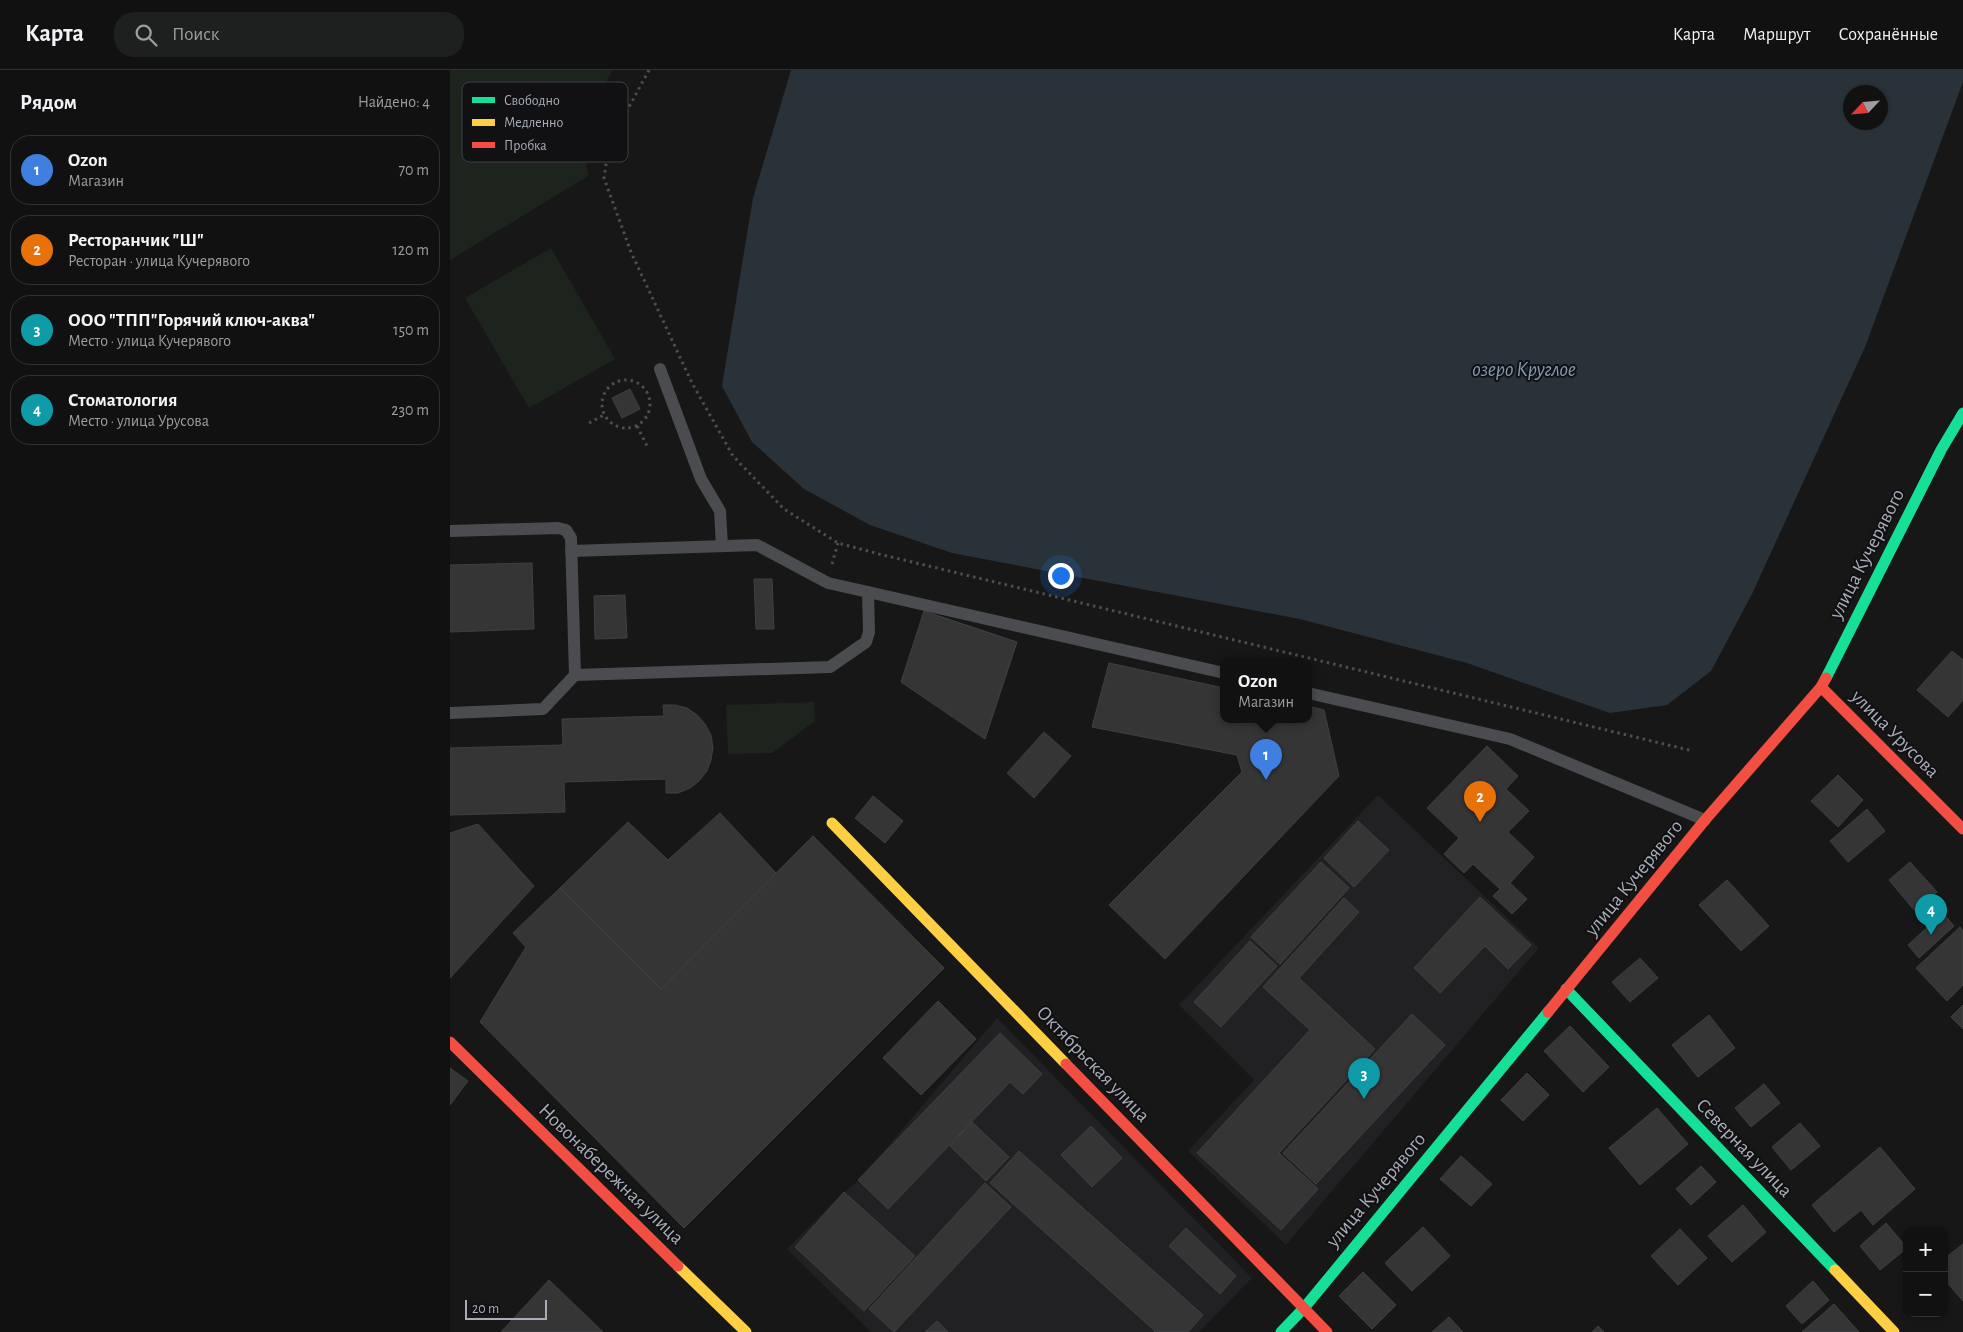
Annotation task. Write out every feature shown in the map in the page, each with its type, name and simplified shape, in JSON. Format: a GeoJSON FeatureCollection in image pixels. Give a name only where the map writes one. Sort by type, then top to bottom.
{"type":"FeatureCollection","features":[{"type":"Feature","properties":{"kind":"street","name":"улица Кучерявого"},"geometry":{"type":"LineString","coordinates":[[1281,1332],[1304,1308],[1705,820],[1821,687],[1941,450],[1963,413]]}},
{"type":"Feature","properties":{"kind":"street","name":"улица Урусова"},"geometry":{"type":"LineString","coordinates":[[1821,687],[1963,829]]}},
{"type":"Feature","properties":{"kind":"street","name":"Октябрьская улица"},"geometry":{"type":"LineString","coordinates":[[832,823],[1327,1332]]}},
{"type":"Feature","properties":{"kind":"street","name":"Северная улица"},"geometry":{"type":"LineString","coordinates":[[1566,989],[1894,1332]]}},
{"type":"Feature","properties":{"kind":"street","name":"Новонабережная улица"},"geometry":{"type":"LineString","coordinates":[[450,1042],[746,1332]]}},
{"type":"Feature","properties":{"kind":"lane"},"geometry":{"type":"LineString","coordinates":[[660,369],[701,479],[720,511],[722,546]]}},
{"type":"Feature","properties":{"kind":"lane"},"geometry":{"type":"LineString","coordinates":[[450,531],[558,528],[566,530],[571,538],[575,675]]}},
{"type":"Feature","properties":{"kind":"lane"},"geometry":{"type":"LineString","coordinates":[[571,551],[757,545],[828,584],[1220,672]]}},
{"type":"Feature","properties":{"kind":"lane"},"geometry":{"type":"LineString","coordinates":[[450,713],[543,709],[575,675],[830,667],[866,642],[869,632],[868,592]]}},
{"type":"Feature","properties":{"kind":"lane"},"geometry":{"type":"LineString","coordinates":[[1312,694],[1510,739],[1705,820]]}},
{"type":"Feature","properties":{"kind":"path"},"geometry":{"type":"LineString","coordinates":[[628,109],[649,70]]}},
{"type":"Feature","properties":{"kind":"path"},"geometry":{"type":"LineString","coordinates":[[606,162],[604,178],[631,252],[692,383],[733,456],[784,509],[838,542],[878,554],[1308,658]]}},
{"type":"Feature","properties":{"kind":"path"},"geometry":{"type":"LineString","coordinates":[[624,380],[633,381],[647,393],[650,402],[648,412],[644,420],[637,426],[628,428],[618,427],[604,415],[603,397],[607,388],[614,383],[624,380]]}},
{"type":"Feature","properties":{"kind":"path"},"geometry":{"type":"LineString","coordinates":[[589,423],[604,415]]}},
{"type":"Feature","properties":{"kind":"path"},"geometry":{"type":"LineString","coordinates":[[637,426],[647,446]]}},
{"type":"Feature","properties":{"kind":"path"},"geometry":{"type":"LineString","coordinates":[[1312,659],[1693,751]]}},
{"type":"Feature","properties":{"kind":"shaded area"},"geometry":{"type":"Polygon","coordinates":[[[450,70],[613,70],[606,82],[462,82],[462,162],[586,162],[588,176],[450,260],[450,70]]]}},
{"type":"Feature","properties":{"kind":"shaded area"},"geometry":{"type":"Polygon","coordinates":[[[551,248],[615,359],[529,408],[465,298],[551,248]]]}},
{"type":"Feature","properties":{"kind":"shaded area"},"geometry":{"type":"Polygon","coordinates":[[[814,702],[815,721],[772,753],[728,754],[726,705],[814,702]]]}},
{"type":"Feature","properties":{"kind":"shaded area"},"geometry":{"type":"Polygon","coordinates":[[[1378,795],[1539,948],[1286,1245],[1188,1151],[1254,1080],[1179,1005],[1378,795]]]}},
{"type":"Feature","properties":{"kind":"shaded area"},"geometry":{"type":"Polygon","coordinates":[[[997,1018],[1252,1278],[1199,1332],[871,1332],[787,1249],[844,1192],[859,1180],[997,1018]]]}},
{"type":"Feature","properties":{"kind":"water","name":"озеро Круглое"},"geometry":{"type":"Polygon","coordinates":[[[791,70],[1963,70],[1963,82],[1865,347],[1752,594],[1711,671],[1667,705],[1610,713],[1467,663],[1300,619],[952,553],[870,525],[804,489],[752,442],[722,386],[753,198],[791,70]]]}},
{"type":"Feature","properties":{"kind":"building"},"geometry":{"type":"Polygon","coordinates":[[[630,389],[640,409],[622,418],[612,398],[630,389]]]}},
{"type":"Feature","properties":{"kind":"building"},"geometry":{"type":"Polygon","coordinates":[[[532,563],[534,629],[450,632],[450,565],[532,563]]]}},
{"type":"Feature","properties":{"kind":"building"},"geometry":{"type":"Polygon","coordinates":[[[754,579],[772,579],[774,629],[756,629],[754,579]]]}},
{"type":"Feature","properties":{"kind":"building"},"geometry":{"type":"Polygon","coordinates":[[[625,595],[627,638],[595,639],[594,596],[625,595]]]}},
{"type":"Feature","properties":{"kind":"building"},"geometry":{"type":"Polygon","coordinates":[[[924,611],[1017,642],[985,739],[901,682],[924,611]]]}},
{"type":"Feature","properties":{"kind":"building"},"geometry":{"type":"Polygon","coordinates":[[[1952,651],[1963,660],[1963,700],[1948,717],[1917,690],[1952,651]]]}},
{"type":"Feature","properties":{"kind":"building"},"geometry":{"type":"Polygon","coordinates":[[[1109,663],[1220,687],[1220,723],[1312,723],[1312,707],[1324,710],[1339,776],[1165,959],[1109,905],[1242,772],[1237,755],[1092,727],[1109,663]]]}},
{"type":"Feature","properties":{"kind":"building"},"geometry":{"type":"Polygon","coordinates":[[[663,705],[687,708],[705,724],[711,735],[713,748],[707,771],[690,788],[678,793],[666,793],[666,779],[564,782],[565,812],[450,815],[450,748],[563,745],[562,719],[664,716],[663,705]]]}},
{"type":"Feature","properties":{"kind":"building"},"geometry":{"type":"Polygon","coordinates":[[[1044,732],[1071,756],[1034,798],[1007,773],[1044,732]]]}},
{"type":"Feature","properties":{"kind":"building"},"geometry":{"type":"Polygon","coordinates":[[[1487,746],[1518,776],[1506,789],[1529,811],[1508,832],[1534,857],[1510,883],[1527,899],[1512,914],[1493,896],[1500,889],[1473,864],[1464,873],[1444,854],[1459,838],[1427,808],[1487,746]]]}},
{"type":"Feature","properties":{"kind":"building"},"geometry":{"type":"Polygon","coordinates":[[[1838,775],[1863,800],[1838,827],[1811,801],[1838,775]]]}},
{"type":"Feature","properties":{"kind":"building"},"geometry":{"type":"Polygon","coordinates":[[[873,796],[903,821],[885,843],[855,818],[873,796]]]}},
{"type":"Feature","properties":{"kind":"building"},"geometry":{"type":"Polygon","coordinates":[[[1867,809],[1885,831],[1848,862],[1830,841],[1867,809]]]}},
{"type":"Feature","properties":{"kind":"building"},"geometry":{"type":"Polygon","coordinates":[[[720,813],[776,873],[661,989],[560,888],[628,822],[668,860],[720,813]]]}},
{"type":"Feature","properties":{"kind":"building"},"geometry":{"type":"Polygon","coordinates":[[[1358,821],[1389,850],[1354,887],[1324,858],[1358,821]]]}},
{"type":"Feature","properties":{"kind":"building"},"geometry":{"type":"Polygon","coordinates":[[[478,824],[534,886],[450,978],[450,833],[478,824]]]}},
{"type":"Feature","properties":{"kind":"building"},"geometry":{"type":"Polygon","coordinates":[[[813,836],[944,968],[684,1228],[480,1022],[526,947],[513,933],[560,888],[661,989],[813,836]]]}},
{"type":"Feature","properties":{"kind":"building"},"geometry":{"type":"Polygon","coordinates":[[[1321,862],[1349,888],[1280,964],[1251,937],[1321,862]]]}},
{"type":"Feature","properties":{"kind":"building"},"geometry":{"type":"Polygon","coordinates":[[[1910,862],[1937,892],[1915,911],[1889,880],[1910,862]]]}},
{"type":"Feature","properties":{"kind":"building"},"geometry":{"type":"Polygon","coordinates":[[[1727,880],[1769,926],[1741,951],[1699,905],[1727,880]]]}},
{"type":"Feature","properties":{"kind":"building"},"geometry":{"type":"Polygon","coordinates":[[[1480,897],[1531,945],[1508,969],[1485,946],[1440,993],[1414,968],[1480,897]]]}},
{"type":"Feature","properties":{"kind":"building"},"geometry":{"type":"Polygon","coordinates":[[[1344,898],[1359,912],[1299,978],[1375,1049],[1279,1153],[1318,1189],[1281,1230],[1197,1153],[1310,1030],[1263,987],[1344,898]]]}},
{"type":"Feature","properties":{"kind":"building"},"geometry":{"type":"Polygon","coordinates":[[[1943,913],[1954,926],[1919,958],[1908,945],[1943,913]]]}},
{"type":"Feature","properties":{"kind":"building"},"geometry":{"type":"Polygon","coordinates":[[[1960,927],[1963,931],[1963,985],[1947,1001],[1916,968],[1960,927]]]}},
{"type":"Feature","properties":{"kind":"building"},"geometry":{"type":"Polygon","coordinates":[[[1250,941],[1277,966],[1221,1027],[1194,1002],[1250,941]]]}},
{"type":"Feature","properties":{"kind":"building"},"geometry":{"type":"Polygon","coordinates":[[[1640,958],[1658,978],[1630,1002],[1612,982],[1640,958]]]}},
{"type":"Feature","properties":{"kind":"building"},"geometry":{"type":"Polygon","coordinates":[[[938,1001],[976,1039],[921,1095],[883,1058],[938,1001]]]}},
{"type":"Feature","properties":{"kind":"building"},"geometry":{"type":"Polygon","coordinates":[[[1963,1005],[1963,1029],[1951,1017],[1963,1005]]]}},
{"type":"Feature","properties":{"kind":"building"},"geometry":{"type":"Polygon","coordinates":[[[1412,1014],[1445,1045],[1316,1184],[1283,1153],[1412,1014]]]}},
{"type":"Feature","properties":{"kind":"building"},"geometry":{"type":"Polygon","coordinates":[[[1709,1015],[1735,1048],[1698,1077],[1672,1045],[1709,1015]]]}},
{"type":"Feature","properties":{"kind":"building"},"geometry":{"type":"Polygon","coordinates":[[[1570,1026],[1609,1067],[1583,1092],[1544,1051],[1570,1026]]]}},
{"type":"Feature","properties":{"kind":"building"},"geometry":{"type":"Polygon","coordinates":[[[1000,1033],[1042,1074],[1023,1094],[1010,1082],[888,1209],[858,1180],[1000,1033]]]}},
{"type":"Feature","properties":{"kind":"building"},"geometry":{"type":"Polygon","coordinates":[[[450,1068],[468,1081],[450,1105],[450,1068]]]}},
{"type":"Feature","properties":{"kind":"building"},"geometry":{"type":"Polygon","coordinates":[[[1527,1073],[1549,1095],[1523,1121],[1501,1100],[1527,1073]]]}},
{"type":"Feature","properties":{"kind":"building"},"geometry":{"type":"Polygon","coordinates":[[[1764,1084],[1780,1103],[1751,1127],[1735,1108],[1764,1084]]]}},
{"type":"Feature","properties":{"kind":"building"},"geometry":{"type":"Polygon","coordinates":[[[1657,1108],[1688,1144],[1640,1185],[1609,1148],[1657,1108]]]}},
{"type":"Feature","properties":{"kind":"building"},"geometry":{"type":"Polygon","coordinates":[[[972,1122],[1009,1157],[986,1181],[950,1146],[972,1122]]]}},
{"type":"Feature","properties":{"kind":"building"},"geometry":{"type":"Polygon","coordinates":[[[1800,1123],[1820,1146],[1791,1170],[1772,1147],[1800,1123]]]}},
{"type":"Feature","properties":{"kind":"building"},"geometry":{"type":"Polygon","coordinates":[[[1091,1126],[1122,1158],[1092,1187],[1061,1155],[1091,1126]]]}},
{"type":"Feature","properties":{"kind":"building"},"geometry":{"type":"Polygon","coordinates":[[[1880,1147],[1915,1189],[1873,1225],[1861,1210],[1834,1232],[1812,1205],[1880,1147]]]}},
{"type":"Feature","properties":{"kind":"building"},"geometry":{"type":"Polygon","coordinates":[[[1019,1151],[1203,1315],[1188,1332],[1154,1332],[990,1183],[1019,1151]]]}},
{"type":"Feature","properties":{"kind":"building"},"geometry":{"type":"Polygon","coordinates":[[[1461,1156],[1492,1184],[1471,1206],[1440,1179],[1461,1156]]]}},
{"type":"Feature","properties":{"kind":"building"},"geometry":{"type":"Polygon","coordinates":[[[1701,1166],[1716,1182],[1691,1205],[1676,1189],[1701,1166]]]}},
{"type":"Feature","properties":{"kind":"building"},"geometry":{"type":"Polygon","coordinates":[[[985,1183],[1011,1207],[894,1332],[869,1309],[985,1183]]]}},
{"type":"Feature","properties":{"kind":"building"},"geometry":{"type":"Polygon","coordinates":[[[844,1192],[915,1256],[864,1311],[795,1247],[844,1192]]]}},
{"type":"Feature","properties":{"kind":"building"},"geometry":{"type":"Polygon","coordinates":[[[1743,1205],[1766,1232],[1732,1262],[1708,1236],[1743,1205]]]}},
{"type":"Feature","properties":{"kind":"building"},"geometry":{"type":"Polygon","coordinates":[[[1886,1223],[1903,1243],[1903,1251],[1880,1270],[1860,1246],[1886,1223]]]}},
{"type":"Feature","properties":{"kind":"building"},"geometry":{"type":"Polygon","coordinates":[[[1423,1227],[1450,1256],[1412,1291],[1385,1263],[1423,1227]]]}},
{"type":"Feature","properties":{"kind":"building"},"geometry":{"type":"Polygon","coordinates":[[[1186,1228],[1236,1276],[1220,1294],[1169,1246],[1186,1228]]]}},
{"type":"Feature","properties":{"kind":"building"},"geometry":{"type":"Polygon","coordinates":[[[1680,1229],[1707,1258],[1678,1285],[1651,1256],[1680,1229]]]}},
{"type":"Feature","properties":{"kind":"building"},"geometry":{"type":"Polygon","coordinates":[[[1963,1244],[1963,1301],[1948,1284],[1948,1256],[1963,1244]]]}},
{"type":"Feature","properties":{"kind":"building"},"geometry":{"type":"Polygon","coordinates":[[[1363,1272],[1396,1305],[1372,1329],[1339,1296],[1363,1272]]]}},
{"type":"Feature","properties":{"kind":"building"},"geometry":{"type":"Polygon","coordinates":[[[549,1280],[603,1332],[501,1332],[549,1280]]]}},
{"type":"Feature","properties":{"kind":"building"},"geometry":{"type":"Polygon","coordinates":[[[1813,1281],[1829,1300],[1802,1324],[1786,1306],[1813,1281]]]}},
{"type":"Feature","properties":{"kind":"building"},"geometry":{"type":"Polygon","coordinates":[[[1834,1304],[1859,1332],[1802,1332],[1834,1304]]]}},
{"type":"Feature","properties":{"kind":"building"},"geometry":{"type":"Polygon","coordinates":[[[1449,1317],[1463,1332],[1432,1332],[1449,1317]]]}},
{"type":"Feature","properties":{"kind":"building"},"geometry":{"type":"Polygon","coordinates":[[[937,1321],[948,1332],[925,1332],[937,1321]]]}},
{"type":"Feature","properties":{"kind":"building"},"geometry":{"type":"Polygon","coordinates":[[[1598,1326],[1604,1332],[1592,1332],[1598,1326]]]}},
{"type":"Feature","properties":{"kind":"traffic: fast"},"geometry":{"type":"LineString","coordinates":[[1826,678],[1941,450],[1963,413]]}},
{"type":"Feature","properties":{"kind":"traffic: fast"},"geometry":{"type":"LineString","coordinates":[[1566,989],[1835,1270]]}},
{"type":"Feature","properties":{"kind":"traffic: fast"},"geometry":{"type":"LineString","coordinates":[[1281,1332],[1304,1308],[1548,1012]]}},
{"type":"Feature","properties":{"kind":"traffic: slow"},"geometry":{"type":"LineString","coordinates":[[832,823],[1066,1064]]}},
{"type":"Feature","properties":{"kind":"traffic: slow"},"geometry":{"type":"LineString","coordinates":[[678,1266],[746,1332]]}},
{"type":"Feature","properties":{"kind":"traffic: slow"},"geometry":{"type":"LineString","coordinates":[[1835,1270],[1894,1332]]}},
{"type":"Feature","properties":{"kind":"traffic: jam"},"geometry":{"type":"LineString","coordinates":[[1548,1012],[1705,820],[1821,687],[1826,678]]}},
{"type":"Feature","properties":{"kind":"traffic: jam"},"geometry":{"type":"LineString","coordinates":[[1821,687],[1963,829]]}},
{"type":"Feature","properties":{"kind":"traffic: jam"},"geometry":{"type":"LineString","coordinates":[[450,1042],[678,1266]]}},
{"type":"Feature","properties":{"kind":"traffic: jam"},"geometry":{"type":"LineString","coordinates":[[1066,1064],[1327,1332]]}},
{"type":"Feature","properties":{"kind":"place","name":"Ozon"},"geometry":{"type":"Point","coordinates":[1266,780]}},
{"type":"Feature","properties":{"kind":"place","name":"Ресторанчик \"Ш\""},"geometry":{"type":"Point","coordinates":[1480,822]}},
{"type":"Feature","properties":{"kind":"place","name":"Стоматология"},"geometry":{"type":"Point","coordinates":[1931,935]}},
{"type":"Feature","properties":{"kind":"place","name":"ООО \"ТПП\"Горячий ключ-аква\""},"geometry":{"type":"Point","coordinates":[1364,1099]}}]}
